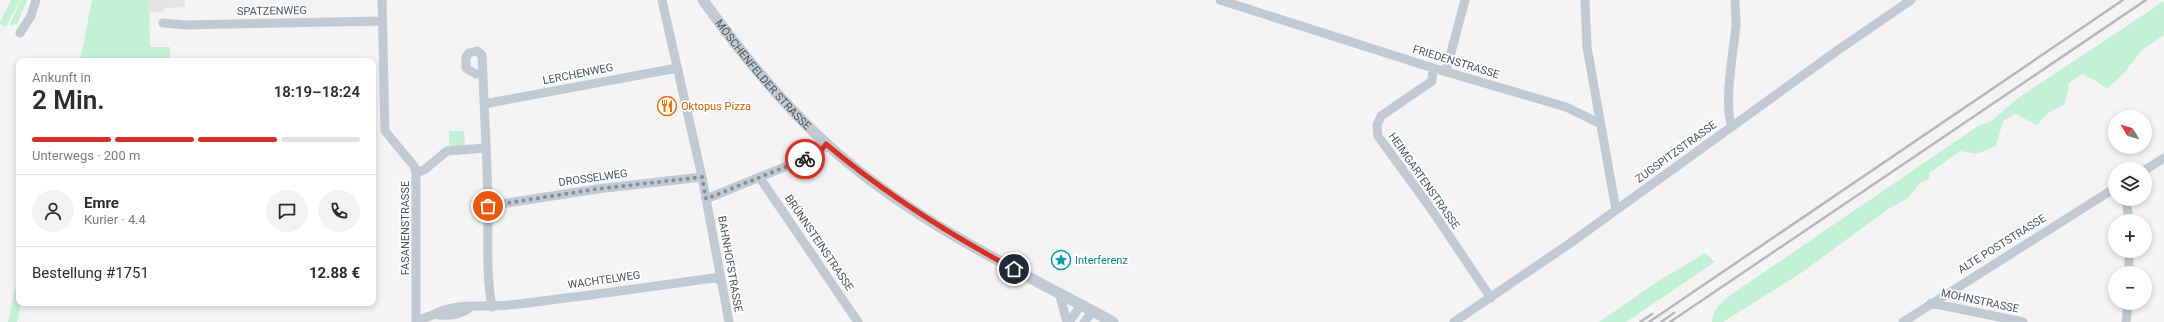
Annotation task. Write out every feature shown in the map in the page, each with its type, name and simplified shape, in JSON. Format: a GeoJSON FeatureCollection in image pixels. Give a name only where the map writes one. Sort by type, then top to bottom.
{"type":"FeatureCollection","features":[{"type":"Feature","properties":{"kind":"street"},"geometry":{"type":"LineString","coordinates":[[20,33],[31,16],[36,0]]}},
{"type":"Feature","properties":{"kind":"street","name":"FASANENSTRASSE"},"geometry":{"type":"LineString","coordinates":[[382,0],[386,130],[414,166],[416,173],[416,322]]}},
{"type":"Feature","properties":{"kind":"street","name":"BAHNHOFSTRASSE"},"geometry":{"type":"LineString","coordinates":[[662,0],[702,177],[729,322]]}},
{"type":"Feature","properties":{"kind":"street","name":"MÖSCHENFELDER STRASSE"},"geometry":{"type":"LineString","coordinates":[[703,0],[758,70],[788,105],[826,144],[888,193],[930,220],[1113,322]]}},
{"type":"Feature","properties":{"kind":"street","name":"FRIEDENSTRASSE"},"geometry":{"type":"LineString","coordinates":[[1220,0],[1446,72],[1566,107],[1602,124]]}},
{"type":"Feature","properties":{"kind":"street"},"geometry":{"type":"LineString","coordinates":[[1446,72],[1465,0]]}},
{"type":"Feature","properties":{"kind":"street"},"geometry":{"type":"LineString","coordinates":[[1586,0],[1587,47],[1602,124],[1616,210]]}},
{"type":"Feature","properties":{"kind":"street"},"geometry":{"type":"LineString","coordinates":[[1732,126],[1729,120],[1729,98],[1736,23],[1735,0]]}},
{"type":"Feature","properties":{"kind":"street","name":"ZUGSPITZSTRASSE"},"geometry":{"type":"LineString","coordinates":[[1454,322],[1491,298],[1616,210],[1911,0]]}},
{"type":"Feature","properties":{"kind":"street","name":"SPATZENWEG"},"geometry":{"type":"LineString","coordinates":[[163,23],[382,22]]}},
{"type":"Feature","properties":{"kind":"street","name":"LERCHENWEG"},"geometry":{"type":"LineString","coordinates":[[484,104],[677,68]]}},
{"type":"Feature","properties":{"kind":"street","name":"HEIMGARTENSTRASSE"},"geometry":{"type":"LineString","coordinates":[[1434,68],[1432,81],[1382,116],[1377,125],[1378,136],[1429,206],[1491,298]]}},
{"type":"Feature","properties":{"kind":"street"},"geometry":{"type":"LineString","coordinates":[[483,73],[489,268],[492,306]]}},
{"type":"Feature","properties":{"kind":"street"},"geometry":{"type":"LineString","coordinates":[[706,199],[819,153],[826,144]]}},
{"type":"Feature","properties":{"kind":"street"},"geometry":{"type":"LineString","coordinates":[[416,173],[424,170],[447,151],[486,148]]}},
{"type":"Feature","properties":{"kind":"street"},"geometry":{"type":"LineString","coordinates":[[2152,167],[2162,163]]}},
{"type":"Feature","properties":{"kind":"street","name":"DROSSELWEG"},"geometry":{"type":"LineString","coordinates":[[488,206],[597,189],[702,177]]}},
{"type":"Feature","properties":{"kind":"street","name":"BRÜNNSTEINSTRASSE"},"geometry":{"type":"LineString","coordinates":[[760,178],[858,322]]}},
{"type":"Feature","properties":{"kind":"street","name":"ALTE POSTSTRASSE"},"geometry":{"type":"LineString","coordinates":[[1903,322],[2108,192]]}},
{"type":"Feature","properties":{"kind":"street","name":"WACHTELWEG"},"geometry":{"type":"LineString","coordinates":[[416,322],[442,310],[472,306],[492,306],[720,277]]}},
{"type":"Feature","properties":{"kind":"street"},"geometry":{"type":"LineString","coordinates":[[1059,293],[1068,322]]}},
{"type":"Feature","properties":{"kind":"street","name":"MOHNSTRASSE"},"geometry":{"type":"LineString","coordinates":[[1931,303],[2023,322]]}},
{"type":"Feature","properties":{"kind":"street"},"geometry":{"type":"LineString","coordinates":[[1068,322],[1081,305]]}},
{"type":"Feature","properties":{"kind":"street"},"geometry":{"type":"LineString","coordinates":[[2126,322],[2127,310]]}},
{"type":"Feature","properties":{"kind":"street"},"geometry":{"type":"LineString","coordinates":[[1084,322],[1093,311]]}},
{"type":"Feature","properties":{"kind":"shaded area"},"geometry":{"type":"Polygon","coordinates":[[[149,0],[185,0],[185,7],[165,8],[163,12],[150,12],[149,0]]]}},
{"type":"Feature","properties":{"kind":"green space"},"geometry":{"type":"Polygon","coordinates":[[[11,0],[20,0],[6,27],[0,24],[0,22],[11,0]]]}},
{"type":"Feature","properties":{"kind":"green space"},"geometry":{"type":"Polygon","coordinates":[[[21,0],[27,0],[17,24],[9,26],[21,0]]]}},
{"type":"Feature","properties":{"kind":"green space"},"geometry":{"type":"Polygon","coordinates":[[[92,0],[149,0],[150,47],[170,47],[170,58],[81,58],[92,0]]]}},
{"type":"Feature","properties":{"kind":"green space"},"geometry":{"type":"Polygon","coordinates":[[[2164,1],[2164,35],[2142,50],[2124,73],[2107,89],[2095,80],[2082,74],[2069,83],[2065,104],[2049,112],[2037,125],[2015,114],[2003,121],[1996,146],[1977,154],[1960,151],[1929,173],[1929,179],[1921,182],[1908,198],[1888,209],[1801,273],[1723,322],[1712,322],[1713,316],[1718,307],[1738,290],[1978,126],[1991,121],[2018,98],[2164,1]]]}},
{"type":"Feature","properties":{"kind":"green space"},"geometry":{"type":"Polygon","coordinates":[[[449,131],[464,131],[465,144],[462,147],[449,149],[449,131]]]}},
{"type":"Feature","properties":{"kind":"green space"},"geometry":{"type":"Polygon","coordinates":[[[1705,253],[1715,262],[1626,322],[1599,322],[1657,282],[1705,253]]]}},
{"type":"Feature","properties":{"kind":"green space"},"geometry":{"type":"Polygon","coordinates":[[[16,285],[16,306],[20,306],[17,322],[8,322],[16,285]]]}},
{"type":"Feature","properties":{"kind":"railway"},"geometry":{"type":"LineString","coordinates":[[1649,322],[2123,0]]}},
{"type":"Feature","properties":{"kind":"railway"},"geometry":{"type":"LineString","coordinates":[[1670,322],[2146,0]]}},
{"type":"Feature","properties":{"kind":"railway"},"geometry":{"type":"LineString","coordinates":[[1661,322],[1674,313]]}},
{"type":"Feature","properties":{"kind":"railway"},"geometry":{"type":"LineString","coordinates":[[1640,322],[1652,314]]}},
{"type":"Feature","properties":{"kind":"way so far"},"geometry":{"type":"LineString","coordinates":[[488,206],[597,189],[702,177],[706,199],[805,159]]}},
{"type":"Feature","properties":{"kind":"place","name":"Oktopus Pizza"},"geometry":{"type":"Point","coordinates":[667,106]}},
{"type":"Feature","properties":{"kind":"place","name":"Interferenz"},"geometry":{"type":"Point","coordinates":[1061,260]}},
{"type":"Feature","properties":{"kind":"route"},"geometry":{"type":"LineString","coordinates":[[805,159],[819,153],[826,144],[888,193],[947,231],[1014,269]]}}]}
